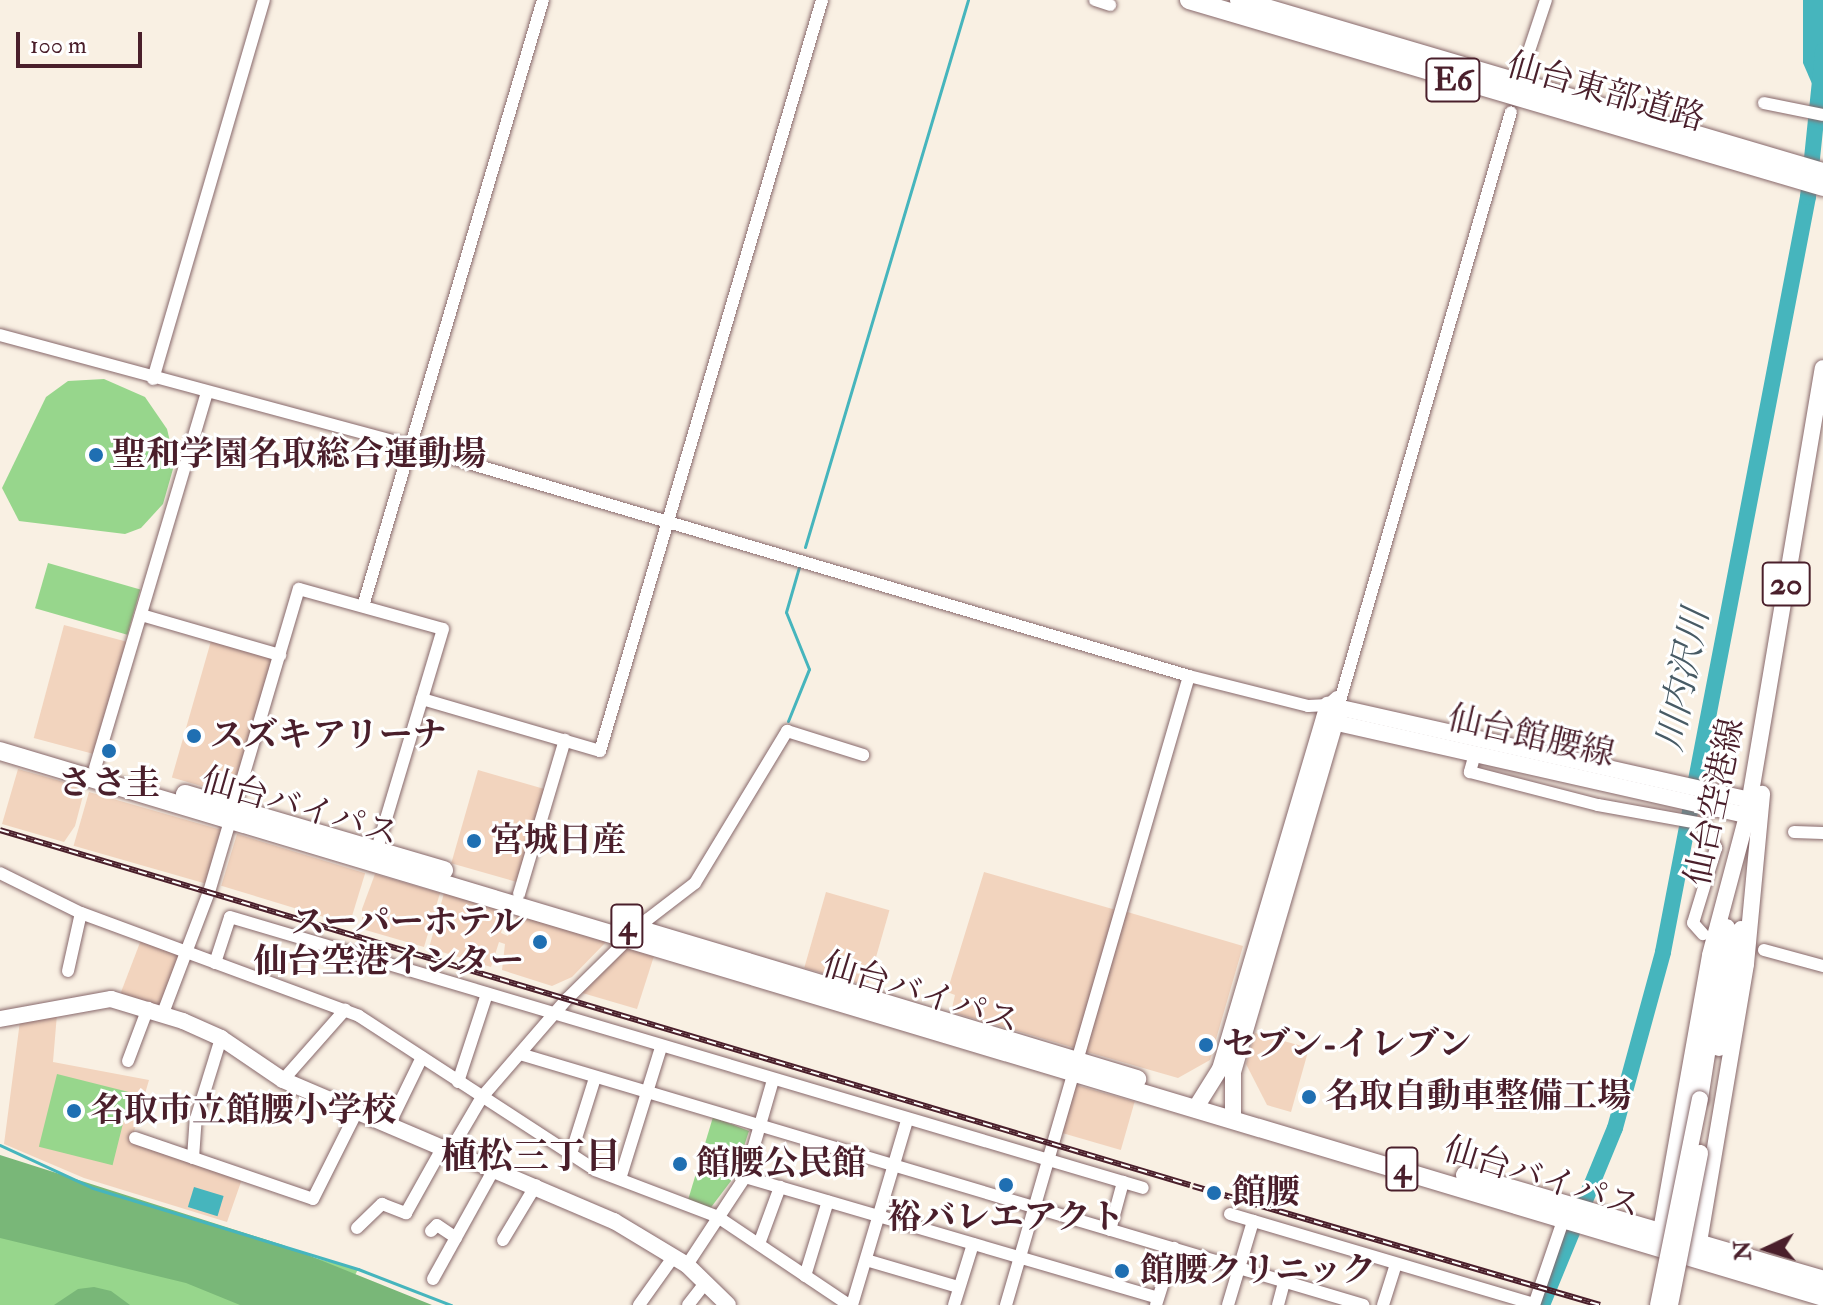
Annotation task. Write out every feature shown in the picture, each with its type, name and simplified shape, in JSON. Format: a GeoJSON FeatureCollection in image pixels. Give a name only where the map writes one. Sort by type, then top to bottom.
{"type":"FeatureCollection","features":[{"type":"Feature","properties":{"kind":"highway","name":"仙台東部道路"},"geometry":{"type":"LineString","coordinates":[[1189,0],[1719,151],[1821,175]]}},
{"type":"Feature","properties":{"kind":"highway","name":"仙台東部道路"},"geometry":{"type":"LineString","coordinates":[[1239,0],[1719,151]]}},
{"type":"Feature","properties":{"kind":"highway","name":"仙台バイパス"},"geometry":{"type":"LineString","coordinates":[[0,741],[95,768],[232,815],[377,849],[634,934]]}},
{"type":"Feature","properties":{"kind":"highway","name":"仙台バイパス"},"geometry":{"type":"LineString","coordinates":[[0,751],[232,815],[1577,1216],[1698,1250],[1823,1280]]}},
{"type":"Feature","properties":{"kind":"highway","name":"仙台バイパス"},"geometry":{"type":"LineString","coordinates":[[1698,1250],[1823,1297]]}},
{"type":"Feature","properties":{"kind":"main road","name":"仙台空港線"},"geometry":{"type":"LineString","coordinates":[[1698,1250],[1726,1104],[1758,849],[1754,809],[1823,368]]}},
{"type":"Feature","properties":{"kind":"main road","name":"仙台空港線"},"geometry":{"type":"LineString","coordinates":[[1660,1239],[1710,955],[1740,846],[1754,809],[1823,429]]}},
{"type":"Feature","properties":{"kind":"main road","name":"仙台館腰線"},"geometry":{"type":"LineString","coordinates":[[1333,711],[1475,754],[1704,806],[1754,809]]}},
{"type":"Feature","properties":{"kind":"main road","name":"仙台館腰線"},"geometry":{"type":"LineString","coordinates":[[1333,711],[1654,795]]}},
{"type":"Feature","properties":{"kind":"main road"},"geometry":{"type":"LineString","coordinates":[[1197,1103],[1220,1069],[1333,711]]}},
{"type":"Feature","properties":{"kind":"main road"},"geometry":{"type":"LineString","coordinates":[[1234,1114],[1233,1072],[1333,711]]}},
{"type":"Feature","properties":{"kind":"main road"},"geometry":{"type":"LineString","coordinates":[[1670,1305],[1704,1100],[1740,846]]}},
{"type":"Feature","properties":{"kind":"main road"},"geometry":{"type":"LineString","coordinates":[[1658,1305],[1758,849]]}},
{"type":"Feature","properties":{"kind":"main road"},"geometry":{"type":"LineString","coordinates":[[0,1019],[111,999],[155,1010],[221,1038],[283,1080],[495,1167],[614,1221],[680,1261],[728,1305]]}},
{"type":"Feature","properties":{"kind":"street"},"geometry":{"type":"LineString","coordinates":[[153,379],[264,0]]}},
{"type":"Feature","properties":{"kind":"street"},"geometry":{"type":"LineString","coordinates":[[363,606],[543,0]]}},
{"type":"Feature","properties":{"kind":"street"},"geometry":{"type":"LineString","coordinates":[[422,699],[600,751],[822,0]]}},
{"type":"Feature","properties":{"kind":"street"},"geometry":{"type":"LineString","coordinates":[[1095,0],[1110,5]]}},
{"type":"Feature","properties":{"kind":"street"},"geometry":{"type":"LineString","coordinates":[[1522,72],[1546,0]]}},
{"type":"Feature","properties":{"kind":"street"},"geometry":{"type":"LineString","coordinates":[[1764,103],[1823,115]]}},
{"type":"Feature","properties":{"kind":"street"},"geometry":{"type":"LineString","coordinates":[[0,335],[153,379],[411,446],[1189,676],[1333,711],[1511,112]]}},
{"type":"Feature","properties":{"kind":"street"},"geometry":{"type":"LineString","coordinates":[[95,768],[207,393]]}},
{"type":"Feature","properties":{"kind":"street"},"geometry":{"type":"LineString","coordinates":[[128,1061],[186,952],[232,815],[299,589],[443,629],[377,849]]}},
{"type":"Feature","properties":{"kind":"street"},"geometry":{"type":"LineString","coordinates":[[141,615],[280,655]]}},
{"type":"Feature","properties":{"kind":"street"},"geometry":{"type":"LineString","coordinates":[[1006,1305],[1189,676]]}},
{"type":"Feature","properties":{"kind":"street"},"geometry":{"type":"LineString","coordinates":[[357,1228],[382,1204],[406,1213],[482,1097],[554,1015],[634,934],[695,883],[787,731],[863,755]]}},
{"type":"Feature","properties":{"kind":"street"},"geometry":{"type":"LineString","coordinates":[[519,894],[565,740]]}},
{"type":"Feature","properties":{"kind":"street"},"geometry":{"type":"LineString","coordinates":[[1703,934],[1693,923],[1716,848],[1704,806]]}},
{"type":"Feature","properties":{"kind":"street"},"geometry":{"type":"LineString","coordinates":[[1794,832],[1823,833]]}},
{"type":"Feature","properties":{"kind":"street"},"geometry":{"type":"LineString","coordinates":[[0,873],[81,913],[345,1010],[571,1154],[620,1179],[718,1217],[850,1305],[907,1120]]}},
{"type":"Feature","properties":{"kind":"street"},"geometry":{"type":"LineString","coordinates":[[68,971],[81,913]]}},
{"type":"Feature","properties":{"kind":"street"},"geometry":{"type":"LineString","coordinates":[[215,963],[230,917],[1143,1188]]}},
{"type":"Feature","properties":{"kind":"street"},"geometry":{"type":"LineString","coordinates":[[1764,950],[1823,966]]}},
{"type":"Feature","properties":{"kind":"street"},"geometry":{"type":"LineString","coordinates":[[458,1082],[487,994]]}},
{"type":"Feature","properties":{"kind":"street"},"geometry":{"type":"LineString","coordinates":[[283,1080],[345,1010]]}},
{"type":"Feature","properties":{"kind":"street"},"geometry":{"type":"LineString","coordinates":[[193,1158],[196,1119],[221,1038]]}},
{"type":"Feature","properties":{"kind":"street"},"geometry":{"type":"LineString","coordinates":[[620,1179],[661,1047]]}},
{"type":"Feature","properties":{"kind":"street"},"geometry":{"type":"LineString","coordinates":[[520,1054],[892,1167],[1174,1248],[1284,1282],[1331,1301],[1363,1305]]}},
{"type":"Feature","properties":{"kind":"street"},"geometry":{"type":"LineString","coordinates":[[390,1123],[422,1057]]}},
{"type":"Feature","properties":{"kind":"street"},"geometry":{"type":"LineString","coordinates":[[571,1154],[595,1078]]}},
{"type":"Feature","properties":{"kind":"street"},"geometry":{"type":"LineString","coordinates":[[639,1305],[718,1217],[745,1177],[773,1080]]}},
{"type":"Feature","properties":{"kind":"street"},"geometry":{"type":"LineString","coordinates":[[135,1138],[313,1199],[358,1109]]}},
{"type":"Feature","properties":{"kind":"street"},"geometry":{"type":"LineString","coordinates":[[433,1279],[495,1167]]}},
{"type":"Feature","properties":{"kind":"street"},"geometry":{"type":"LineString","coordinates":[[745,1177],[1019,1257],[1157,1302],[1174,1248]]}},
{"type":"Feature","properties":{"kind":"street"},"geometry":{"type":"LineString","coordinates":[[1110,1230],[1123,1182]]}},
{"type":"Feature","properties":{"kind":"street"},"geometry":{"type":"LineString","coordinates":[[503,1240],[536,1185]]}},
{"type":"Feature","properties":{"kind":"street"},"geometry":{"type":"LineString","coordinates":[[759,1244],[780,1187]]}},
{"type":"Feature","properties":{"kind":"street"},"geometry":{"type":"LineString","coordinates":[[805,1276],[828,1201]]}},
{"type":"Feature","properties":{"kind":"street"},"geometry":{"type":"LineString","coordinates":[[1230,1214],[1534,1305],[1577,1216]]}},
{"type":"Feature","properties":{"kind":"street"},"geometry":{"type":"LineString","coordinates":[[1228,1305],[1253,1221]]}},
{"type":"Feature","properties":{"kind":"street"},"geometry":{"type":"LineString","coordinates":[[431,1231],[437,1225],[456,1238]]}},
{"type":"Feature","properties":{"kind":"street"},"geometry":{"type":"LineString","coordinates":[[954,1305],[973,1244]]}},
{"type":"Feature","properties":{"kind":"street"},"geometry":{"type":"LineString","coordinates":[[866,1260],[958,1287]]}},
{"type":"Feature","properties":{"kind":"street"},"geometry":{"type":"LineString","coordinates":[[1383,1305],[1396,1264]]}},
{"type":"Feature","properties":{"kind":"street"},"geometry":{"type":"LineString","coordinates":[[1278,1305],[1284,1282]]}},
{"type":"Feature","properties":{"kind":"street"},"geometry":{"type":"LineString","coordinates":[[688,1305],[705,1283]]}},
{"type":"Feature","properties":{"kind":"shaded area"},"geometry":{"type":"Polygon","coordinates":[[[64,625],[128,642],[97,755],[34,738],[64,625]]]}},
{"type":"Feature","properties":{"kind":"shaded area"},"geometry":{"type":"Polygon","coordinates":[[[211,641],[273,659],[234,795],[172,777],[211,641]]]}},
{"type":"Feature","properties":{"kind":"shaded area"},"geometry":{"type":"Polygon","coordinates":[[[18,769],[85,788],[75,826],[64,842],[2,824],[18,769]]]}},
{"type":"Feature","properties":{"kind":"shaded area"},"geometry":{"type":"Polygon","coordinates":[[[478,770],[544,789],[518,882],[451,863],[478,770]]]}},
{"type":"Feature","properties":{"kind":"shaded area"},"geometry":{"type":"Polygon","coordinates":[[[89,792],[221,830],[205,884],[74,846],[89,792]]]}},
{"type":"Feature","properties":{"kind":"shaded area"},"geometry":{"type":"Polygon","coordinates":[[[237,834],[365,873],[349,925],[221,886],[237,834]]]}},
{"type":"Feature","properties":{"kind":"shaded area"},"geometry":{"type":"Polygon","coordinates":[[[984,872],[1116,910],[1075,1048],[951,1012],[955,995],[947,992],[984,872]]]}},
{"type":"Feature","properties":{"kind":"shaded area"},"geometry":{"type":"Polygon","coordinates":[[[375,874],[440,893],[424,947],[362,929],[362,909],[375,874]]]}},
{"type":"Feature","properties":{"kind":"shaded area"},"geometry":{"type":"Polygon","coordinates":[[[826,892],[889,910],[868,986],[804,968],[826,892]]]}},
{"type":"Feature","properties":{"kind":"shaded area"},"geometry":{"type":"Polygon","coordinates":[[[444,893],[507,912],[501,933],[508,936],[517,915],[606,942],[572,977],[552,986],[502,970],[505,944],[499,942],[491,967],[429,948],[444,893]]]}},
{"type":"Feature","properties":{"kind":"shaded area"},"geometry":{"type":"Polygon","coordinates":[[[1124,911],[1243,946],[1210,1060],[1178,1078],[1084,1051],[1124,911]]]}},
{"type":"Feature","properties":{"kind":"shaded area"},"geometry":{"type":"Polygon","coordinates":[[[141,940],[180,955],[160,1008],[121,993],[141,940]]]}},
{"type":"Feature","properties":{"kind":"shaded area"},"geometry":{"type":"Polygon","coordinates":[[[625,948],[654,956],[637,1009],[579,992],[625,948]]]}},
{"type":"Feature","properties":{"kind":"shaded area","name":"名取市立館腰小学校"},"geometry":{"type":"Polygon","coordinates":[[[57,1014],[53,1062],[149,1080],[131,1142],[242,1179],[227,1222],[84,1178],[4,1144],[20,1021],[57,1014]]]}},
{"type":"Feature","properties":{"kind":"shaded area"},"geometry":{"type":"Polygon","coordinates":[[[1255,1033],[1309,1048],[1291,1112],[1267,1105],[1246,1064],[1255,1033]]]}},
{"type":"Feature","properties":{"kind":"shaded area"},"geometry":{"type":"Polygon","coordinates":[[[1076,1085],[1135,1102],[1121,1150],[1062,1133],[1076,1085]]]}},
{"type":"Feature","properties":{"kind":"green space","name":"聖和学園名取総合運動場"},"geometry":{"type":"Polygon","coordinates":[[[104,379],[145,397],[167,429],[175,462],[163,504],[141,528],[125,534],[19,521],[2,488],[46,397],[68,381],[104,379]]]}},
{"type":"Feature","properties":{"kind":"green space"},"geometry":{"type":"Polygon","coordinates":[[[48,563],[140,589],[127,635],[35,608],[48,563]]]}},
{"type":"Feature","properties":{"kind":"green space"},"geometry":{"type":"Polygon","coordinates":[[[57,1074],[131,1092],[113,1165],[39,1147],[57,1074]]]}},
{"type":"Feature","properties":{"kind":"green space"},"geometry":{"type":"Polygon","coordinates":[[[713,1117],[749,1131],[734,1177],[709,1210],[688,1200],[713,1117]]]}},
{"type":"Feature","properties":{"kind":"green space"},"geometry":{"type":"Polygon","coordinates":[[[0,1155],[283,1245],[432,1305],[240,1305],[186,1283],[0,1238],[0,1155]]]}},
{"type":"Feature","properties":{"kind":"green space"},"geometry":{"type":"Polygon","coordinates":[[[0,1178],[358,1269],[341,1305],[0,1305],[0,1178]]]}},
{"type":"Feature","properties":{"kind":"green space"},"geometry":{"type":"Polygon","coordinates":[[[94,1287],[111,1291],[130,1305],[54,1305],[78,1289],[94,1287]]]}},
{"type":"Feature","properties":{"kind":"water"},"geometry":{"type":"Polygon","coordinates":[[[1803,0],[1823,0],[1823,89],[1813,86],[1803,63],[1803,0]]]}},
{"type":"Feature","properties":{"kind":"water"},"geometry":{"type":"Polygon","coordinates":[[[194,1187],[224,1196],[218,1216],[188,1207],[194,1187]]]}},
{"type":"Feature","properties":{"kind":"waterway"},"geometry":{"type":"LineString","coordinates":[[805,547],[968,0]]}},
{"type":"Feature","properties":{"kind":"waterway","name":"川内沢川"},"geometry":{"type":"LineString","coordinates":[[1542,1305],[1615,1128],[1663,952],[1808,197],[1823,51]]}},
{"type":"Feature","properties":{"kind":"waterway"},"geometry":{"type":"LineString","coordinates":[[788,721],[809,669],[786,612],[799,567]]}},
{"type":"Feature","properties":{"kind":"waterway"},"geometry":{"type":"LineString","coordinates":[[0,1145],[93,1188],[358,1269],[451,1305]]}},
{"type":"Feature","properties":{"kind":"railway"},"geometry":{"type":"LineString","coordinates":[[0,830],[1190,1185]]}},
{"type":"Feature","properties":{"kind":"railway"},"geometry":{"type":"LineString","coordinates":[[1193,1186],[1600,1305]]}},
{"type":"Feature","properties":{"kind":"place","name":"聖和学園名取総合運動場"},"geometry":{"type":"Point","coordinates":[96,455]}},
{"type":"Feature","properties":{"kind":"place","name":"スズキアリーナ"},"geometry":{"type":"Point","coordinates":[194,736]}},
{"type":"Feature","properties":{"kind":"place","name":"ささ圭"},"geometry":{"type":"Point","coordinates":[109,751]}},
{"type":"Feature","properties":{"kind":"place","name":"宮城日産"},"geometry":{"type":"Point","coordinates":[474,841]}},
{"type":"Feature","properties":{"kind":"place","name":"スーパーホテル 仙台空港インター"},"geometry":{"type":"Point","coordinates":[540,942]}},
{"type":"Feature","properties":{"kind":"place","name":"セブン-イレブン"},"geometry":{"type":"Point","coordinates":[1206,1045]}},
{"type":"Feature","properties":{"kind":"place","name":"名取自動車整備工場"},"geometry":{"type":"Point","coordinates":[1309,1097]}},
{"type":"Feature","properties":{"kind":"place","name":"名取市立館腰小学校"},"geometry":{"type":"Point","coordinates":[74,1111]}},
{"type":"Feature","properties":{"kind":"place","name":"館腰公民館"},"geometry":{"type":"Point","coordinates":[680,1164]}},
{"type":"Feature","properties":{"kind":"place","name":"裕バレエアクト"},"geometry":{"type":"Point","coordinates":[1006,1185]}},
{"type":"Feature","properties":{"kind":"place","name":"館腰"},"geometry":{"type":"Point","coordinates":[1214,1193]}},
{"type":"Feature","properties":{"kind":"place","name":"館腰クリニック"},"geometry":{"type":"Point","coordinates":[1122,1271]}},
{"type":"Feature","properties":{"kind":"district","name":"植松三丁目"},"geometry":{"type":"Point","coordinates":[531,1157]}}]}
